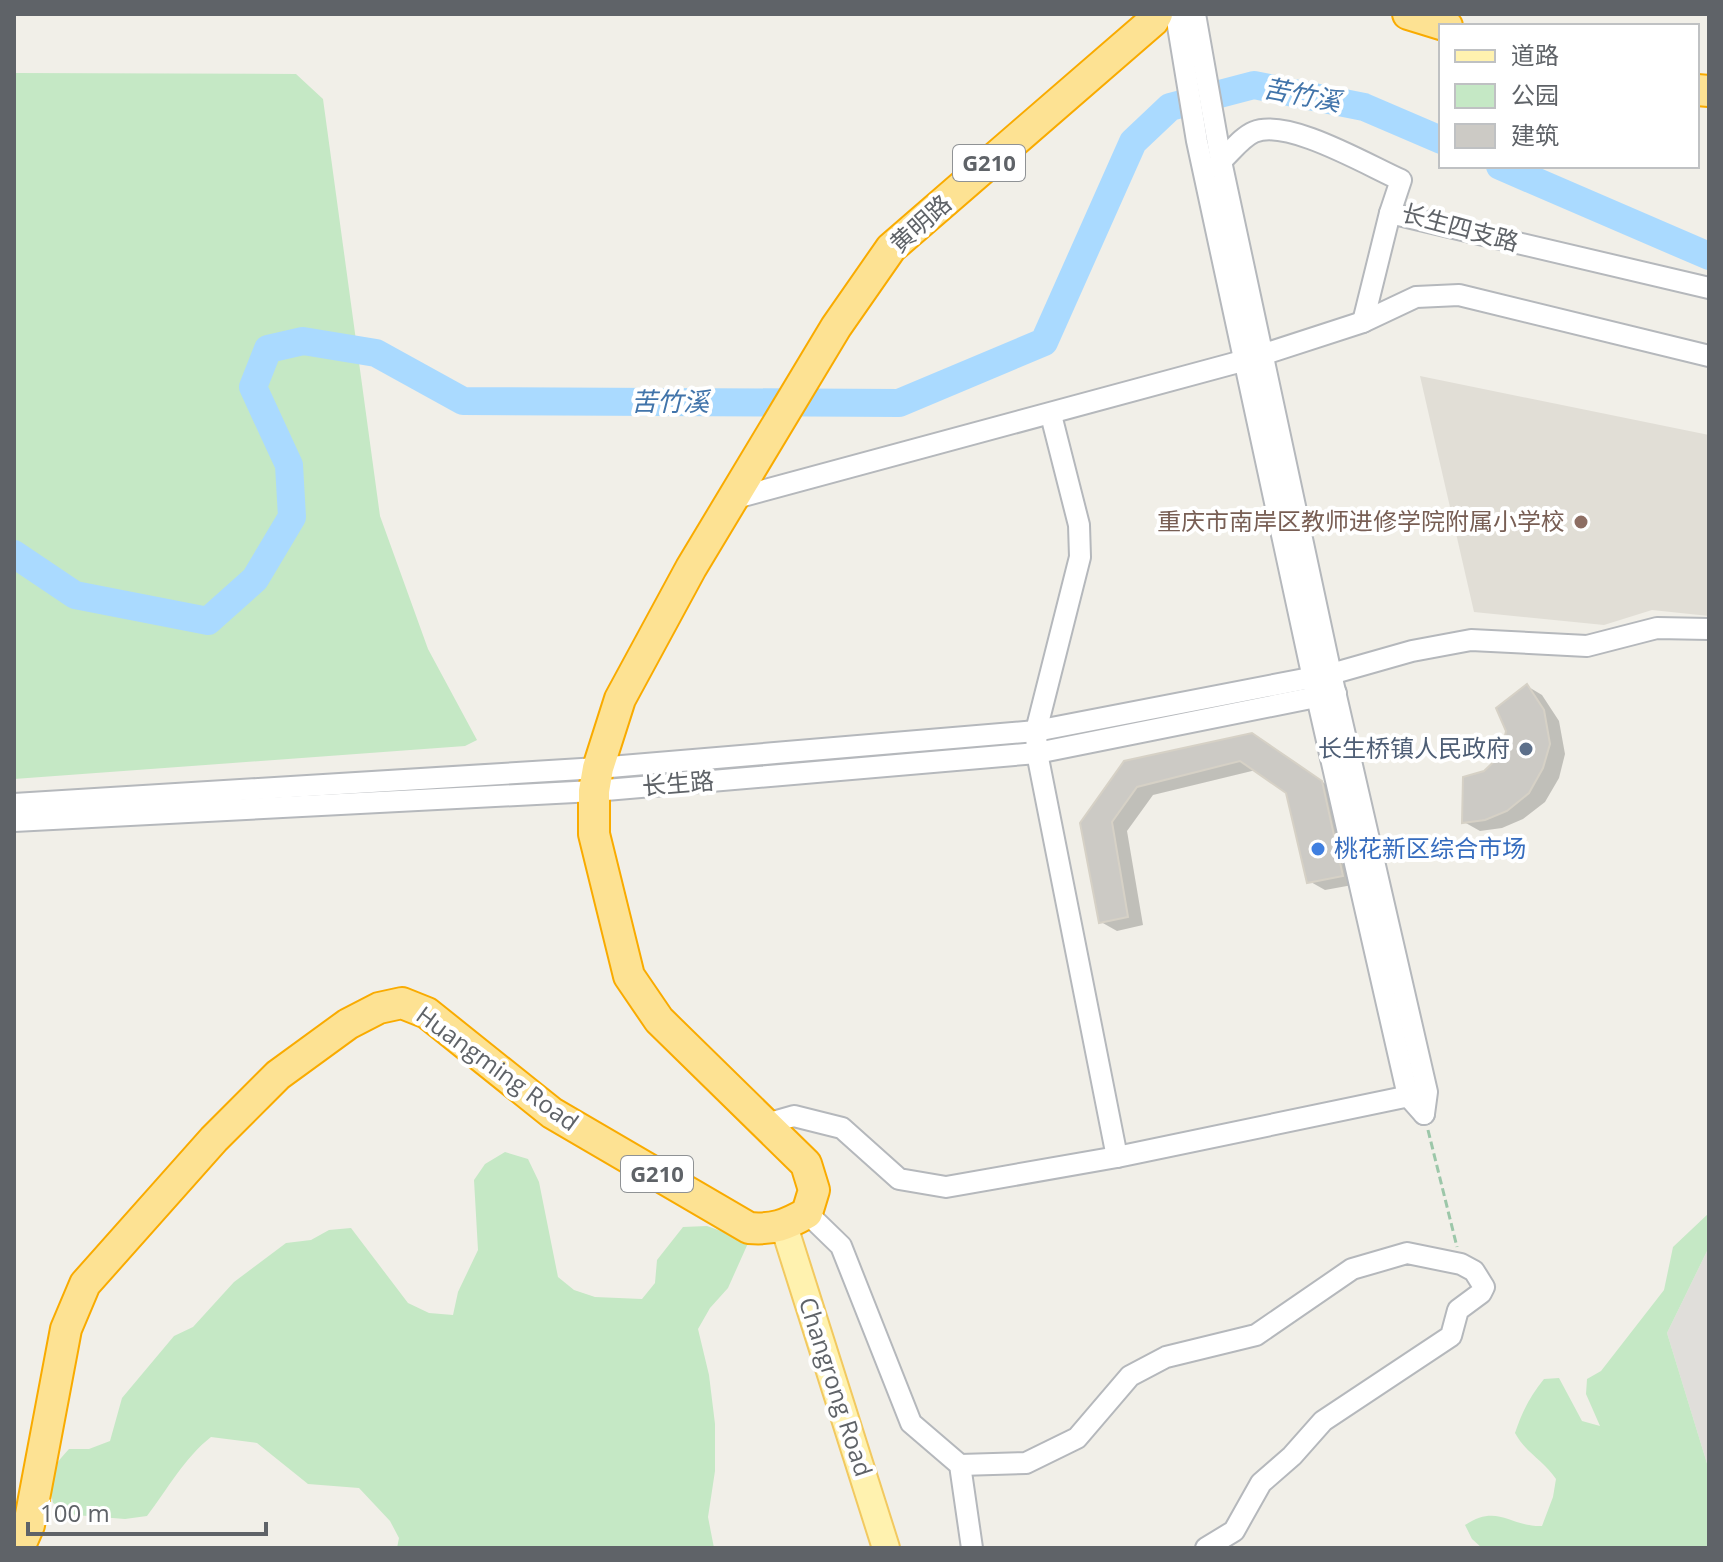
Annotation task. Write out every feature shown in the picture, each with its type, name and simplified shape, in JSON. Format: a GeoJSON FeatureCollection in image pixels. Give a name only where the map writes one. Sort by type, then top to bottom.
{"type":"FeatureCollection","features":[{"type":"Feature","properties":{"kind":"highway"},"geometry":{"type":"LineString","coordinates":[[1408,14],[1440,24]]}},
{"type":"Feature","properties":{"kind":"highway","name":"黄明路"},"geometry":{"type":"LineString","coordinates":[[737,491],[836,327],[891,248],[1141,32],[1181,20]]}},
{"type":"Feature","properties":{"kind":"highway","name":"G210"},"geometry":{"type":"LineString","coordinates":[[737,491],[620,699],[596,780],[594,834],[629,976],[659,1020],[806,1164],[814,1190],[787,1223]]}},
{"type":"Feature","properties":{"kind":"highway","name":"Huangming Road"},"geometry":{"type":"LineString","coordinates":[[19,1548],[29,1525],[43,1461],[66,1329],[85,1284],[214,1139],[278,1075],[348,1024],[379,1008],[402,1003],[427,1013],[552,1113],[749,1228],[787,1223]]}},
{"type":"Feature","properties":{"kind":"main road","name":"Changrong Road"},"geometry":{"type":"LineString","coordinates":[[787,1223],[869,1548]]}},
{"type":"Feature","properties":{"kind":"main road","name":"Changrong Road"},"geometry":{"type":"LineString","coordinates":[[787,1223],[886,1548]]}},
{"type":"Feature","properties":{"kind":"street"},"geometry":{"type":"LineString","coordinates":[[1181,20],[1218,134],[1254,357],[1324,685],[1424,1114]]}},
{"type":"Feature","properties":{"kind":"street"},"geometry":{"type":"LineString","coordinates":[[1181,20],[1197,141],[1254,357]]}},
{"type":"Feature","properties":{"kind":"street","name":"长生四支路"},"geometry":{"type":"LineString","coordinates":[[1221,161],[1250,133],[1266,128],[1295,132],[1401,180],[1390,213],[1709,288]]}},
{"type":"Feature","properties":{"kind":"street"},"geometry":{"type":"LineString","coordinates":[[1363,322],[1390,213]]}},
{"type":"Feature","properties":{"kind":"street"},"geometry":{"type":"LineString","coordinates":[[737,491],[1051,415],[1254,357],[1363,322],[1416,297],[1459,295],[1709,356]]}},
{"type":"Feature","properties":{"kind":"street"},"geometry":{"type":"LineString","coordinates":[[1051,415],[1079,525],[1080,557],[1036,731],[1037,753],[1117,1157]]}},
{"type":"Feature","properties":{"kind":"street"},"geometry":{"type":"LineString","coordinates":[[1324,685],[1412,651],[1471,640],[1587,646],[1657,628],[1709,629]]}},
{"type":"Feature","properties":{"kind":"street","name":"长生路"},"geometry":{"type":"LineString","coordinates":[[14,804],[596,780],[1036,731],[1324,685]]}},
{"type":"Feature","properties":{"kind":"street","name":"长生路"},"geometry":{"type":"LineString","coordinates":[[14,821],[1037,753],[1324,685]]}},
{"type":"Feature","properties":{"kind":"street"},"geometry":{"type":"LineString","coordinates":[[766,1124],[794,1116],[842,1128],[899,1179],[946,1187],[1117,1157],[1418,1094]]}},
{"type":"Feature","properties":{"kind":"street"},"geometry":{"type":"LineString","coordinates":[[787,1223],[841,1246],[911,1423],[960,1465],[972,1548]]}},
{"type":"Feature","properties":{"kind":"street"},"geometry":{"type":"LineString","coordinates":[[960,1465],[1026,1463],[1077,1438],[1130,1376],[1166,1357],[1256,1335],[1352,1269],[1407,1253],[1461,1264],[1474,1271],[1484,1287],[1481,1293],[1458,1310],[1451,1336],[1323,1421],[1292,1456],[1261,1483],[1234,1531],[1206,1548]]}},
{"type":"Feature","properties":{"kind":"path"},"geometry":{"type":"LineString","coordinates":[[1424,1114],[1461,1264]]}},
{"type":"Feature","properties":{"kind":"shaded area","name":"重庆市南岸区教师进修学院附属小学校"},"geometry":{"type":"Polygon","coordinates":[[[1420,376],[1709,435],[1709,616],[1652,610],[1604,625],[1474,612],[1420,376]]]}},
{"type":"Feature","properties":{"kind":"shaded area"},"geometry":{"type":"Polygon","coordinates":[[[1709,1247],[1709,1470],[1667,1333],[1709,1247]]]}},
{"type":"Feature","properties":{"kind":"green space"},"geometry":{"type":"Polygon","coordinates":[[[14,73],[296,74],[323,99],[380,516],[428,649],[477,740],[465,746],[14,779],[14,73]]]}},
{"type":"Feature","properties":{"kind":"green space"},"geometry":{"type":"Polygon","coordinates":[[[505,1152],[528,1159],[539,1182],[558,1277],[574,1290],[595,1297],[642,1299],[655,1283],[657,1260],[683,1227],[707,1226],[749,1241],[728,1288],[710,1308],[698,1329],[709,1375],[715,1424],[715,1471],[708,1517],[714,1548],[397,1548],[399,1538],[390,1521],[359,1488],[308,1484],[257,1443],[211,1437],[185,1464],[147,1516],[125,1519],[75,1515],[53,1503],[50,1486],[54,1468],[69,1449],[89,1449],[110,1441],[122,1398],[174,1336],[193,1327],[234,1282],[286,1243],[311,1240],[329,1230],[351,1228],[408,1303],[429,1313],[453,1315],[458,1292],[478,1250],[474,1180],[485,1164],[505,1152]]]}},
{"type":"Feature","properties":{"kind":"green space"},"geometry":{"type":"Polygon","coordinates":[[[1709,1213],[1709,1247],[1667,1333],[1709,1470],[1709,1548],[1482,1548],[1472,1539],[1465,1525],[1486,1516],[1495,1516],[1542,1526],[1553,1497],[1556,1479],[1515,1433],[1535,1392],[1544,1379],[1559,1378],[1582,1421],[1600,1426],[1586,1394],[1587,1379],[1601,1371],[1664,1290],[1673,1247],[1709,1213]]]}},
{"type":"Feature","properties":{"kind":"building","name":"长生桥镇人民政府"},"geometry":{"type":"Polygon","coordinates":[[[1527,684],[1544,710],[1550,744],[1543,768],[1529,793],[1507,811],[1485,820],[1462,823],[1463,777],[1484,771],[1501,755],[1506,731],[1496,708],[1527,684]]]}},
{"type":"Feature","properties":{"kind":"building","name":"桃花新区综合市场"},"geometry":{"type":"Polygon","coordinates":[[[1252,733],[1322,781],[1343,876],[1307,883],[1286,793],[1240,761],[1137,787],[1112,822],[1128,917],[1099,923],[1080,823],[1124,761],[1252,733]]]}},
{"type":"Feature","properties":{"kind":"waterway","name":"苦竹溪"},"geometry":{"type":"LineString","coordinates":[[14,554],[75,595],[208,621],[255,579],[292,517],[289,465],[253,387],[268,349],[303,341],[376,353],[463,401],[899,403],[1044,342],[1133,142],[1170,107],[1254,85],[1364,107],[1439,139]]}},
{"type":"Feature","properties":{"kind":"waterway","name":"苦竹溪"},"geometry":{"type":"LineString","coordinates":[[1505,168],[1709,256]]}},
{"type":"Feature","properties":{"kind":"place","name":"重庆市南岸区教师进修学院附属小学校"},"geometry":{"type":"Point","coordinates":[1581,522]}},
{"type":"Feature","properties":{"kind":"place","name":"长生桥镇人民政府"},"geometry":{"type":"Point","coordinates":[1526,749]}},
{"type":"Feature","properties":{"kind":"place","name":"桃花新区综合市场"},"geometry":{"type":"Point","coordinates":[1318,849]}}]}
